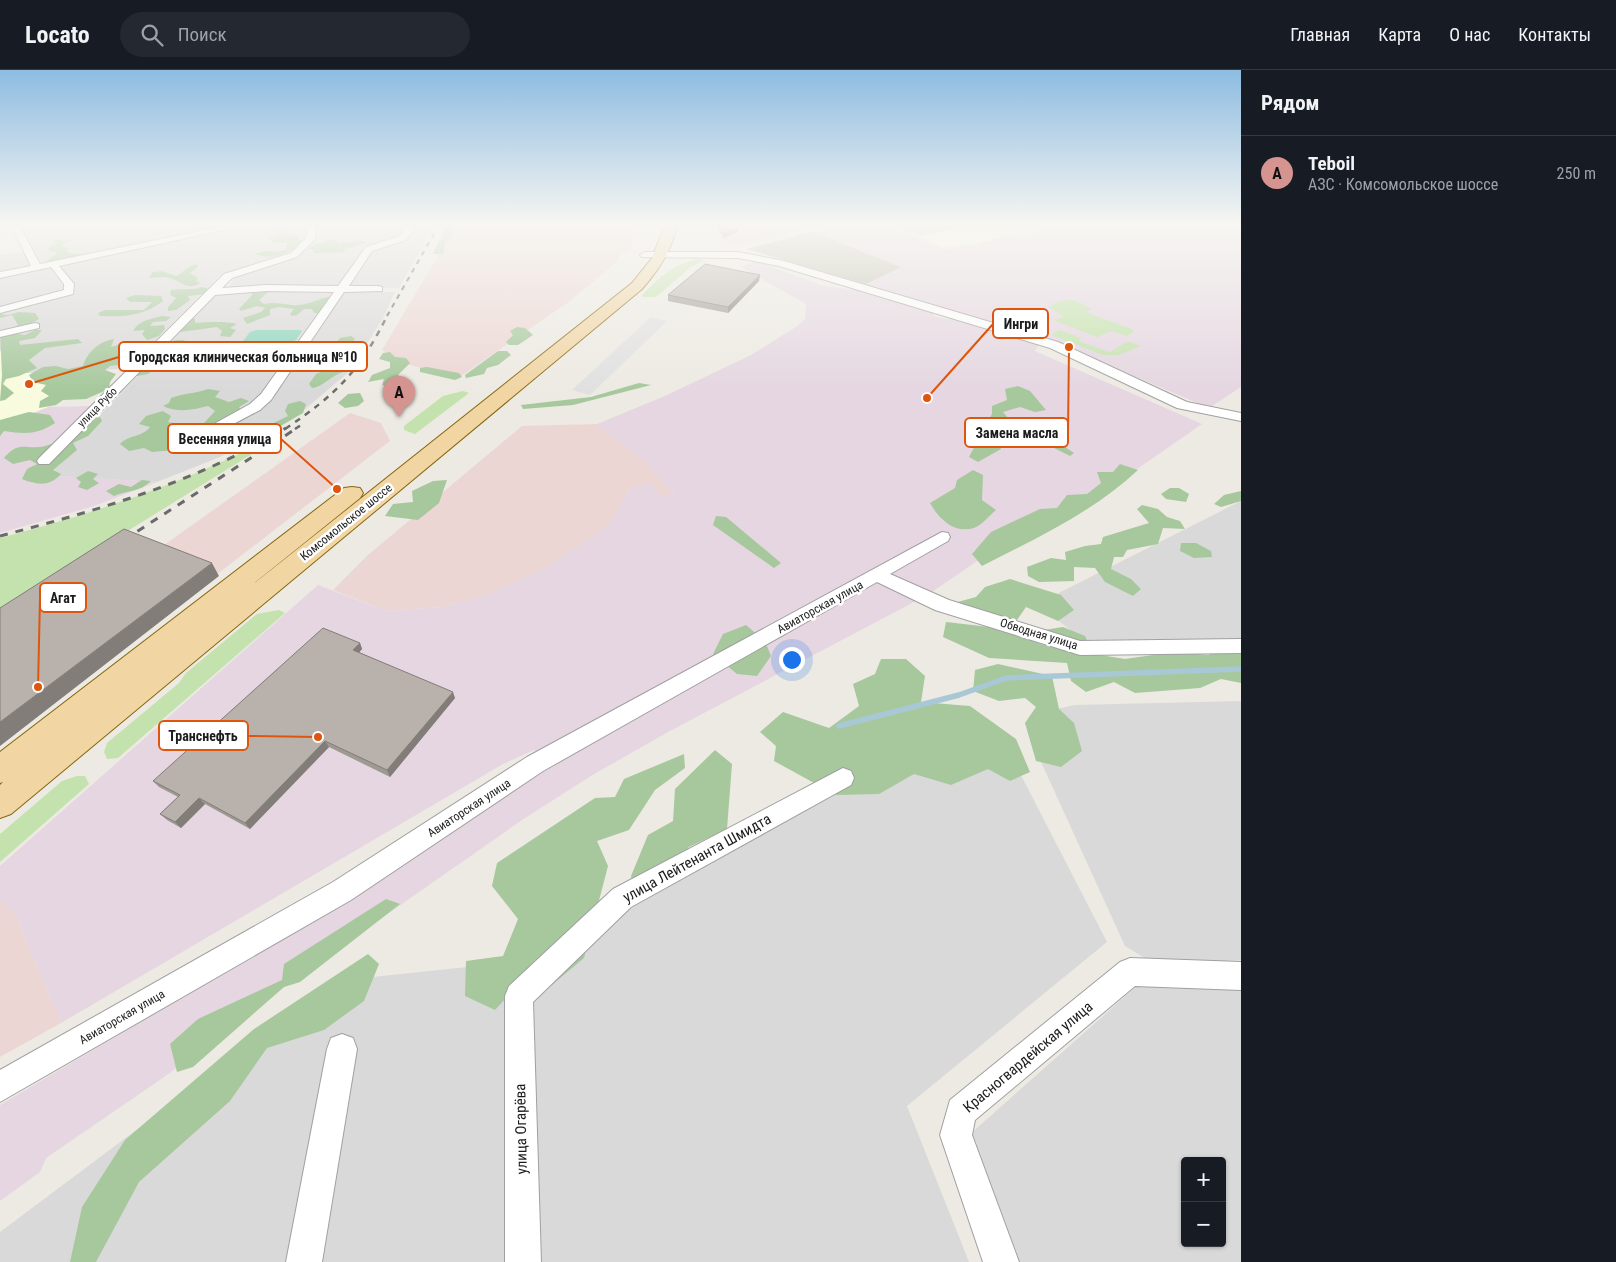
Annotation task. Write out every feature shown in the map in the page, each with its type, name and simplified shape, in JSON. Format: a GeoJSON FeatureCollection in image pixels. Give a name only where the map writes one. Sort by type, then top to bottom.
{"type":"FeatureCollection","features":[{"type":"Feature","properties":{"kind":"main road","name":"Комсомольское шоссе"},"geometry":{"type":"LineString","coordinates":[[0,770],[622,281]]}},
{"type":"Feature","properties":{"kind":"main road","name":"Комсомольское шоссе"},"geometry":{"type":"LineString","coordinates":[[0,804],[622,298],[640,281]]}},
{"type":"Feature","properties":{"kind":"street"},"geometry":{"type":"LineString","coordinates":[[0,310],[69,292],[69,284],[66,281]]}},
{"type":"Feature","properties":{"kind":"street","name":"улица Рубо"},"geometry":{"type":"LineString","coordinates":[[44,461],[223,281]]}},
{"type":"Feature","properties":{"kind":"street"},"geometry":{"type":"LineString","coordinates":[[183,445],[255,408],[266,397],[348,281]]}},
{"type":"Feature","properties":{"kind":"street"},"geometry":{"type":"LineString","coordinates":[[840,281],[1054,344],[1182,405],[1241,417]]}},
{"type":"Feature","properties":{"kind":"street"},"geometry":{"type":"LineString","coordinates":[[211,292],[266,288],[378,289]]}},
{"type":"Feature","properties":{"kind":"street"},"geometry":{"type":"LineString","coordinates":[[0,334],[35,326]]}},
{"type":"Feature","properties":{"kind":"street","name":"Авиаторская улица"},"geometry":{"type":"LineString","coordinates":[[0,1086],[342,891],[535,764],[942,537]]}},
{"type":"Feature","properties":{"kind":"street","name":"Обводная улица"},"geometry":{"type":"LineString","coordinates":[[876,575],[942,604],[1080,648],[1241,646]]}},
{"type":"Feature","properties":{"kind":"street","name":"улица Лейтенанта Шмидта"},"geometry":{"type":"LineString","coordinates":[[519,996],[622,898],[843,778]]}},
{"type":"Feature","properties":{"kind":"street","name":"Красногвардейская улица"},"geometry":{"type":"LineString","coordinates":[[1001,1262],[956,1135],[961,1111],[1130,972],[1241,976]]}},
{"type":"Feature","properties":{"kind":"street","name":"улица Огарёва"},"geometry":{"type":"LineString","coordinates":[[519,996],[523,1262]]}},
{"type":"Feature","properties":{"kind":"street"},"geometry":{"type":"LineString","coordinates":[[304,1262],[342,1048]]}},
{"type":"Feature","properties":{"kind":"shaded area"},"geometry":{"type":"Polygon","coordinates":[[[0,281],[214,281],[128,368],[63,373],[9,373],[0,350],[0,281]]]}},
{"type":"Feature","properties":{"kind":"shaded area"},"geometry":{"type":"Polygon","coordinates":[[[233,281],[403,281],[399,288],[276,286],[236,288],[229,286],[233,281]]]}},
{"type":"Feature","properties":{"kind":"shaded area"},"geometry":{"type":"Polygon","coordinates":[[[423,281],[594,281],[570,301],[458,378],[403,363],[382,350],[423,281]]]}},
{"type":"Feature","properties":{"kind":"shaded area"},"geometry":{"type":"Polygon","coordinates":[[[765,281],[809,281],[823,286],[865,291],[932,312],[934,316],[947,319],[954,318],[1040,343],[1035,351],[1202,424],[1078,510],[986,555],[929,594],[670,731],[594,774],[522,820],[303,973],[167,1075],[46,1158],[40,1172],[0,1201],[0,1105],[347,900],[545,763],[534,750],[503,764],[61,1023],[16,916],[0,899],[0,866],[318,585],[386,611],[443,607],[491,593],[549,566],[610,524],[630,488],[650,483],[662,497],[674,493],[643,460],[597,424],[665,396],[751,355],[799,325],[805,319],[806,304],[765,281]]]}},
{"type":"Feature","properties":{"kind":"shaded area"},"geometry":{"type":"Polygon","coordinates":[[[855,281],[873,281],[866,284],[855,281]]]}},
{"type":"Feature","properties":{"kind":"shaded area"},"geometry":{"type":"Polygon","coordinates":[[[873,281],[1241,281],[1241,387],[1209,408],[1080,351],[866,284],[873,281]]]}},
{"type":"Feature","properties":{"kind":"shaded area"},"geometry":{"type":"Polygon","coordinates":[[[270,290],[395,292],[383,318],[351,370],[303,411],[220,457],[157,482],[42,475],[217,294],[270,290]]]}},
{"type":"Feature","properties":{"kind":"shaded area"},"geometry":{"type":"Polygon","coordinates":[[[651,317],[667,321],[590,395],[572,390],[651,317]]]}},
{"type":"Feature","properties":{"kind":"shaded area"},"geometry":{"type":"Polygon","coordinates":[[[0,350],[9,373],[63,373],[48,407],[15,420],[0,430],[0,350]]]}},
{"type":"Feature","properties":{"kind":"shaded area"},"geometry":{"type":"Polygon","coordinates":[[[93,406],[26,474],[157,482],[94,506],[0,533],[0,430],[15,420],[48,407],[93,406]]]}},
{"type":"Feature","properties":{"kind":"shaded area"},"geometry":{"type":"Polygon","coordinates":[[[350,413],[381,423],[390,441],[216,575],[157,550],[350,413]]]}},
{"type":"Feature","properties":{"kind":"shaded area"},"geometry":{"type":"Polygon","coordinates":[[[597,424],[643,460],[674,493],[662,497],[630,488],[610,524],[549,566],[491,593],[443,607],[386,611],[333,590],[368,555],[522,426],[597,424]]]}},
{"type":"Feature","properties":{"kind":"shaded area"},"geometry":{"type":"Polygon","coordinates":[[[1241,501],[1241,641],[1083,640],[1037,604],[1241,501]]]}},
{"type":"Feature","properties":{"kind":"shaded area"},"geometry":{"type":"Polygon","coordinates":[[[1241,701],[1241,960],[1155,964],[1125,946],[1031,740],[1032,715],[1074,705],[1241,701]]]}},
{"type":"Feature","properties":{"kind":"shaded area"},"geometry":{"type":"Polygon","coordinates":[[[1008,750],[1107,942],[907,1106],[969,1262],[540,1262],[531,998],[627,902],[884,767],[1008,750]]]}},
{"type":"Feature","properties":{"kind":"shaded area"},"geometry":{"type":"Polygon","coordinates":[[[0,899],[16,916],[61,1023],[0,1057],[0,899]]]}},
{"type":"Feature","properties":{"kind":"shaded area"},"geometry":{"type":"Polygon","coordinates":[[[505,963],[504,1262],[0,1262],[0,1232],[335,981],[505,963]]]}},
{"type":"Feature","properties":{"kind":"shaded area"},"geometry":{"type":"Polygon","coordinates":[[[1241,983],[1241,1262],[1012,1262],[969,1135],[1139,984],[1241,983]]]}},
{"type":"Feature","properties":{"kind":"green space"},"geometry":{"type":"Polygon","coordinates":[[[175,281],[196,281],[200,283],[192,286],[175,281]]]}},
{"type":"Feature","properties":{"kind":"green space"},"geometry":{"type":"Polygon","coordinates":[[[675,281],[656,297],[643,297],[642,295],[655,282],[675,281]]]}},
{"type":"Feature","properties":{"kind":"green space"},"geometry":{"type":"Polygon","coordinates":[[[202,287],[209,289],[207,294],[188,296],[190,300],[176,310],[168,311],[168,307],[176,298],[170,295],[171,290],[202,287]]]}},
{"type":"Feature","properties":{"kind":"green space"},"geometry":{"type":"Polygon","coordinates":[[[258,290],[268,292],[259,300],[264,304],[299,305],[334,296],[337,301],[323,306],[320,313],[314,313],[312,309],[304,309],[297,315],[292,316],[290,314],[294,309],[279,307],[270,309],[270,315],[247,324],[243,318],[261,312],[265,308],[257,306],[241,311],[239,309],[253,294],[249,293],[258,290]]]}},
{"type":"Feature","properties":{"kind":"green space"},"geometry":{"type":"Polygon","coordinates":[[[135,295],[161,296],[163,301],[141,313],[100,316],[98,313],[105,310],[144,310],[152,302],[130,302],[126,298],[135,295]]]}},
{"type":"Feature","properties":{"kind":"green space"},"geometry":{"type":"Polygon","coordinates":[[[1073,300],[1092,309],[1085,312],[1134,330],[1126,336],[1112,331],[1097,337],[1053,320],[1064,317],[1048,307],[1060,301],[1073,300]]]}},
{"type":"Feature","properties":{"kind":"green space"},"geometry":{"type":"Polygon","coordinates":[[[19,312],[35,313],[39,319],[25,327],[11,329],[18,325],[12,315],[0,318],[0,314],[8,315],[19,312]]]}},
{"type":"Feature","properties":{"kind":"green space"},"geometry":{"type":"Polygon","coordinates":[[[162,316],[171,317],[166,321],[153,322],[150,326],[164,325],[165,329],[159,336],[147,340],[142,334],[145,330],[133,331],[142,322],[162,316]]]}},
{"type":"Feature","properties":{"kind":"green space"},"geometry":{"type":"Polygon","coordinates":[[[189,317],[195,319],[195,323],[223,322],[237,324],[230,328],[236,330],[230,337],[220,336],[222,331],[217,327],[180,332],[174,331],[189,317]]]}},
{"type":"Feature","properties":{"kind":"green space"},"geometry":{"type":"Polygon","coordinates":[[[517,327],[525,328],[533,335],[518,345],[509,345],[506,342],[513,335],[510,331],[517,327]]]}},
{"type":"Feature","properties":{"kind":"green space"},"geometry":{"type":"Polygon","coordinates":[[[35,330],[42,330],[35,338],[19,341],[20,345],[78,339],[82,343],[45,348],[29,360],[37,368],[19,376],[6,379],[3,384],[14,393],[5,400],[0,401],[2,375],[0,331],[25,335],[35,330]]]}},
{"type":"Feature","properties":{"kind":"green space"},"geometry":{"type":"Polygon","coordinates":[[[256,330],[302,331],[296,340],[291,342],[243,341],[250,332],[256,330]]]}},
{"type":"Feature","properties":{"kind":"green space"},"geometry":{"type":"Polygon","coordinates":[[[1059,330],[1081,338],[1079,341],[1110,352],[1128,341],[1141,346],[1119,355],[1103,355],[1051,335],[1059,330]]]}},
{"type":"Feature","properties":{"kind":"green space"},"geometry":{"type":"Polygon","coordinates":[[[351,336],[355,339],[349,346],[358,353],[349,360],[343,372],[312,388],[309,384],[316,374],[323,371],[327,363],[338,357],[326,349],[333,347],[340,338],[351,336]]]}},
{"type":"Feature","properties":{"kind":"green space"},"geometry":{"type":"Polygon","coordinates":[[[114,339],[111,347],[124,343],[143,344],[145,348],[127,364],[110,366],[105,370],[116,374],[110,382],[109,389],[86,399],[63,400],[56,405],[39,408],[40,401],[49,396],[41,391],[46,385],[33,382],[29,375],[43,367],[56,366],[68,369],[83,366],[95,348],[104,342],[114,339]]]}},
{"type":"Feature","properties":{"kind":"green space"},"geometry":{"type":"Polygon","coordinates":[[[184,340],[189,345],[212,342],[213,345],[220,344],[218,351],[170,350],[168,356],[156,361],[158,365],[148,374],[137,376],[134,373],[153,353],[169,348],[167,343],[184,340]]]}},
{"type":"Feature","properties":{"kind":"green space"},"geometry":{"type":"Polygon","coordinates":[[[498,351],[507,351],[511,355],[498,365],[487,368],[484,374],[466,378],[465,375],[498,351]]]}},
{"type":"Feature","properties":{"kind":"green space"},"geometry":{"type":"Polygon","coordinates":[[[390,352],[395,357],[406,358],[410,363],[398,375],[409,382],[403,385],[392,386],[382,385],[384,379],[368,382],[372,375],[390,368],[390,362],[379,359],[383,353],[390,352]]]}},
{"type":"Feature","properties":{"kind":"green space"},"geometry":{"type":"Polygon","coordinates":[[[427,367],[459,373],[462,377],[455,380],[420,372],[420,368],[427,367]]]}},
{"type":"Feature","properties":{"kind":"green space"},"geometry":{"type":"Polygon","coordinates":[[[639,383],[651,385],[573,405],[523,409],[521,405],[591,397],[639,383]]]}},
{"type":"Feature","properties":{"kind":"green space"},"geometry":{"type":"Polygon","coordinates":[[[1018,386],[1030,391],[1046,410],[1035,412],[1020,407],[1003,412],[1008,418],[994,435],[1001,449],[978,462],[969,457],[992,414],[992,406],[1007,400],[1005,389],[1018,386]]]}},
{"type":"Feature","properties":{"kind":"green space"},"geometry":{"type":"Polygon","coordinates":[[[208,389],[220,391],[215,397],[229,402],[241,398],[249,401],[239,407],[247,418],[231,425],[215,427],[204,423],[215,411],[208,406],[191,410],[179,410],[163,406],[169,403],[171,398],[208,389]]]}},
{"type":"Feature","properties":{"kind":"green space"},"geometry":{"type":"Polygon","coordinates":[[[463,391],[469,393],[415,434],[404,430],[404,426],[443,396],[463,391]]]}},
{"type":"Feature","properties":{"kind":"green space"},"geometry":{"type":"Polygon","coordinates":[[[360,393],[364,401],[358,406],[345,408],[338,403],[348,394],[360,393]]]}},
{"type":"Feature","properties":{"kind":"green space"},"geometry":{"type":"Polygon","coordinates":[[[300,401],[306,404],[303,413],[260,438],[250,439],[251,434],[288,416],[285,411],[288,404],[300,401]]]}},
{"type":"Feature","properties":{"kind":"green space"},"geometry":{"type":"Polygon","coordinates":[[[163,411],[171,416],[168,422],[185,425],[191,435],[175,450],[152,452],[144,448],[129,451],[120,444],[150,427],[139,424],[146,416],[163,411]]]}},
{"type":"Feature","properties":{"kind":"green space"},"geometry":{"type":"Polygon","coordinates":[[[29,412],[50,415],[55,423],[36,432],[4,431],[0,436],[0,420],[29,412]]]}},
{"type":"Feature","properties":{"kind":"green space"},"geometry":{"type":"Polygon","coordinates":[[[99,415],[102,421],[88,436],[73,443],[77,450],[53,470],[61,474],[52,481],[43,484],[22,479],[27,469],[37,464],[30,460],[13,464],[4,458],[19,447],[38,447],[68,439],[62,434],[83,418],[99,415]]]}},
{"type":"Feature","properties":{"kind":"green space"},"geometry":{"type":"Polygon","coordinates":[[[1013,425],[1032,425],[1074,453],[1070,456],[1036,439],[1016,434],[1013,425]]]}},
{"type":"Feature","properties":{"kind":"green space"},"geometry":{"type":"Polygon","coordinates":[[[269,439],[273,441],[0,610],[0,538],[69,519],[138,496],[204,470],[269,439]]]}},
{"type":"Feature","properties":{"kind":"green space"},"geometry":{"type":"Polygon","coordinates":[[[1120,464],[1138,470],[1102,499],[1064,523],[982,566],[972,554],[991,532],[1040,509],[1057,508],[1067,495],[1087,494],[1101,483],[1097,472],[1113,472],[1120,464]]]}},
{"type":"Feature","properties":{"kind":"green space"},"geometry":{"type":"Polygon","coordinates":[[[973,470],[983,475],[982,500],[996,510],[977,527],[960,529],[943,520],[930,503],[955,488],[957,480],[973,470]]]}},
{"type":"Feature","properties":{"kind":"green space"},"geometry":{"type":"Polygon","coordinates":[[[88,471],[98,474],[93,479],[99,483],[87,490],[78,487],[81,482],[76,478],[88,471]]]}},
{"type":"Feature","properties":{"kind":"green space"},"geometry":{"type":"Polygon","coordinates":[[[142,480],[151,481],[138,489],[114,496],[106,491],[119,484],[131,487],[142,480]]]}},
{"type":"Feature","properties":{"kind":"green space"},"geometry":{"type":"Polygon","coordinates":[[[447,480],[439,503],[418,520],[385,516],[393,504],[413,502],[412,491],[433,481],[447,480]]]}},
{"type":"Feature","properties":{"kind":"green space"},"geometry":{"type":"Polygon","coordinates":[[[1170,488],[1179,488],[1189,494],[1186,502],[1166,499],[1161,494],[1170,488]]]}},
{"type":"Feature","properties":{"kind":"green space"},"geometry":{"type":"Polygon","coordinates":[[[1241,491],[1241,501],[1221,507],[1214,504],[1224,495],[1241,491]]]}},
{"type":"Feature","properties":{"kind":"green space"},"geometry":{"type":"Polygon","coordinates":[[[1142,505],[1158,509],[1167,517],[1180,521],[1185,529],[1163,528],[1158,544],[1127,550],[1123,557],[1114,557],[1111,569],[1131,579],[1141,589],[1133,596],[1105,582],[1095,568],[1074,567],[1074,581],[1039,582],[1028,576],[1027,567],[1051,558],[1066,560],[1065,552],[1085,546],[1101,544],[1103,537],[1149,523],[1137,509],[1142,505]]]}},
{"type":"Feature","properties":{"kind":"green space"},"geometry":{"type":"Polygon","coordinates":[[[716,516],[726,517],[781,563],[774,568],[713,525],[716,516]]]}},
{"type":"Feature","properties":{"kind":"green space"},"geometry":{"type":"Polygon","coordinates":[[[1181,543],[1196,543],[1211,551],[1212,557],[1194,558],[1180,551],[1181,543]]]}},
{"type":"Feature","properties":{"kind":"green space"},"geometry":{"type":"Polygon","coordinates":[[[1010,579],[1061,595],[1074,610],[1058,621],[1026,607],[1017,620],[986,622],[954,603],[976,597],[985,587],[1010,579]]]}},
{"type":"Feature","properties":{"kind":"green space"},"geometry":{"type":"Polygon","coordinates":[[[279,610],[285,613],[118,758],[107,759],[104,752],[107,743],[179,683],[186,673],[257,614],[279,610]]]}},
{"type":"Feature","properties":{"kind":"green space"},"geometry":{"type":"Polygon","coordinates":[[[946,622],[998,628],[1044,645],[1044,630],[1063,627],[1085,636],[1094,654],[1125,659],[1174,652],[1209,655],[1220,642],[1241,645],[1241,683],[1221,679],[1200,688],[1135,693],[1114,682],[1086,692],[1071,681],[1067,663],[989,658],[943,637],[946,622]]]}},
{"type":"Feature","properties":{"kind":"green space"},"geometry":{"type":"Polygon","coordinates":[[[746,625],[765,641],[771,656],[757,676],[737,674],[713,654],[723,634],[746,625]]]}},
{"type":"Feature","properties":{"kind":"green space"},"geometry":{"type":"Polygon","coordinates":[[[881,659],[906,659],[925,676],[921,702],[970,706],[1016,739],[1030,772],[1010,781],[988,769],[951,785],[914,774],[879,794],[836,795],[774,761],[776,746],[760,732],[783,712],[829,728],[859,706],[853,684],[875,674],[881,659]]]}},
{"type":"Feature","properties":{"kind":"green space"},"geometry":{"type":"Polygon","coordinates":[[[998,664],[1052,676],[1059,709],[1074,723],[1082,751],[1061,767],[1036,761],[1025,723],[1036,707],[1025,698],[999,701],[973,691],[975,670],[998,664]]]}},
{"type":"Feature","properties":{"kind":"green space"},"geometry":{"type":"Polygon","coordinates":[[[715,750],[732,764],[727,829],[689,847],[656,892],[636,899],[631,876],[648,835],[673,821],[675,789],[715,750]]]}},
{"type":"Feature","properties":{"kind":"green space"},"geometry":{"type":"Polygon","coordinates":[[[684,754],[685,768],[655,790],[629,830],[597,841],[608,866],[584,958],[547,989],[518,985],[495,1010],[465,996],[466,961],[503,956],[518,919],[492,886],[497,863],[595,798],[615,797],[624,779],[684,754]]]}},
{"type":"Feature","properties":{"kind":"green space"},"geometry":{"type":"Polygon","coordinates":[[[77,776],[85,776],[89,784],[0,862],[0,834],[62,781],[77,776]]]}},
{"type":"Feature","properties":{"kind":"green space"},"geometry":{"type":"Polygon","coordinates":[[[386,899],[400,904],[300,982],[284,987],[193,1067],[177,1072],[170,1044],[198,1019],[282,980],[284,964],[386,899]]]}},
{"type":"Feature","properties":{"kind":"green space"},"geometry":{"type":"Polygon","coordinates":[[[368,954],[379,964],[364,1001],[324,1030],[267,1048],[230,1101],[139,1182],[96,1262],[70,1262],[82,1207],[125,1140],[254,1029],[368,954]]]}},
{"type":"Feature","properties":{"kind":"building"},"geometry":{"type":"Polygon","coordinates":[[[685,281],[754,281],[728,307],[668,295],[685,281]]]}},
{"type":"Feature","properties":{"kind":"building"},"geometry":{"type":"Polygon","coordinates":[[[124,529],[212,563],[0,722],[0,608],[124,529]]]}},
{"type":"Feature","properties":{"kind":"building"},"geometry":{"type":"Polygon","coordinates":[[[323,628],[360,643],[353,650],[453,692],[387,770],[325,741],[245,823],[199,798],[175,822],[160,814],[180,795],[153,781],[323,628]]]}},
{"type":"Feature","properties":{"kind":"waterway"},"geometry":{"type":"LineString","coordinates":[[839,726],[959,695],[1006,678],[1241,669]]}},
{"type":"Feature","properties":{"kind":"railway"},"geometry":{"type":"LineString","coordinates":[[387,316],[407,281]]}},
{"type":"Feature","properties":{"kind":"railway"},"geometry":{"type":"LineString","coordinates":[[285,429],[319,404],[346,380],[378,334],[387,316]]}},
{"type":"Feature","properties":{"kind":"railway"},"geometry":{"type":"LineString","coordinates":[[295,429],[304,423]]}},
{"type":"Feature","properties":{"kind":"railway"},"geometry":{"type":"LineString","coordinates":[[0,536],[74,516],[183,479],[219,464],[286,428]]}},
{"type":"Feature","properties":{"kind":"railway"},"geometry":{"type":"LineString","coordinates":[[124,540],[297,428]]}},
{"type":"Feature","properties":{"kind":"place","name":"Замена масла"},"geometry":{"type":"Point","coordinates":[1069,347]}},
{"type":"Feature","properties":{"kind":"place","name":"Городская клиническая больница №10"},"geometry":{"type":"Point","coordinates":[29,384]}},
{"type":"Feature","properties":{"kind":"place","name":"Ингри"},"geometry":{"type":"Point","coordinates":[927,398]}},
{"type":"Feature","properties":{"kind":"place","name":"Teboil"},"geometry":{"type":"Point","coordinates":[399,417]}},
{"type":"Feature","properties":{"kind":"place","name":"Весенняя улица"},"geometry":{"type":"Point","coordinates":[337,489]}},
{"type":"Feature","properties":{"kind":"place","name":"Агат"},"geometry":{"type":"Point","coordinates":[38,687]}},
{"type":"Feature","properties":{"kind":"place","name":"Транснефть"},"geometry":{"type":"Point","coordinates":[318,737]}}]}
